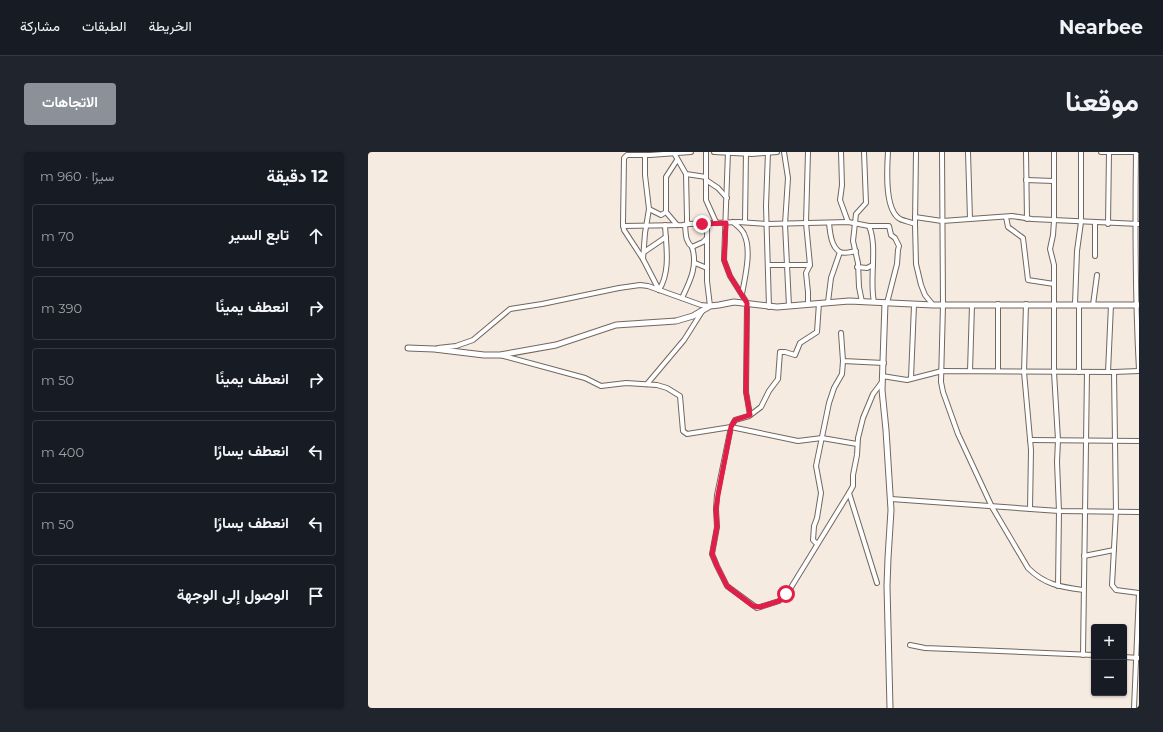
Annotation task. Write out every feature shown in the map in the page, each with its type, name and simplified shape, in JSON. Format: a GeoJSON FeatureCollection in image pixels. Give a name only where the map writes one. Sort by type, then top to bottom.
{"type":"FeatureCollection","features":[{"type":"Feature","properties":{"kind":"main road"},"geometry":{"type":"LineString","coordinates":[[408,348],[434,349],[484,355],[500,355],[556,345],[616,325],[676,321],[693,316],[707,307],[734,302],[769,307],[828,302],[874,302],[933,305],[1137,305]]}},
{"type":"Feature","properties":{"kind":"main road"},"geometry":{"type":"LineString","coordinates":[[886,303],[882,390],[891,499],[887,586],[890,708]]}},
{"type":"Feature","properties":{"kind":"street"},"geometry":{"type":"LineString","coordinates":[[659,290],[643,259],[624,230],[624,158],[627,155],[691,152]]}},
{"type":"Feature","properties":{"kind":"street"},"geometry":{"type":"LineString","coordinates":[[706,152],[706,200],[715,220],[718,223]]}},
{"type":"Feature","properties":{"kind":"street"},"geometry":{"type":"LineString","coordinates":[[714,152],[777,152]]}},
{"type":"Feature","properties":{"kind":"street"},"geometry":{"type":"LineString","coordinates":[[728,152],[724,260],[730,276],[747,303],[746,392],[750,415]]}},
{"type":"Feature","properties":{"kind":"street"},"geometry":{"type":"LineString","coordinates":[[768,152],[766,186],[769,307]]}},
{"type":"Feature","properties":{"kind":"street"},"geometry":{"type":"LineString","coordinates":[[784,152],[788,178],[785,224],[789,306]]}},
{"type":"Feature","properties":{"kind":"street"},"geometry":{"type":"LineString","coordinates":[[808,152],[806,223],[810,265],[806,273],[808,304]]}},
{"type":"Feature","properties":{"kind":"street"},"geometry":{"type":"LineString","coordinates":[[841,152],[842,185],[840,200],[848,222]]}},
{"type":"Feature","properties":{"kind":"street"},"geometry":{"type":"LineString","coordinates":[[862,302],[859,287],[858,263],[853,242],[856,214],[866,203],[864,152]]}},
{"type":"Feature","properties":{"kind":"street"},"geometry":{"type":"LineString","coordinates":[[888,152],[888,187],[892,210],[899,218],[915,224]]}},
{"type":"Feature","properties":{"kind":"street"},"geometry":{"type":"LineString","coordinates":[[916,152],[916,264],[918,276],[925,294],[933,305]]}},
{"type":"Feature","properties":{"kind":"street"},"geometry":{"type":"LineString","coordinates":[[942,152],[943,305],[941,387],[958,434],[992,507],[1028,568],[1036,576],[1058,586],[1084,590]]}},
{"type":"Feature","properties":{"kind":"street"},"geometry":{"type":"LineString","coordinates":[[968,152],[970,219]]}},
{"type":"Feature","properties":{"kind":"street"},"geometry":{"type":"LineString","coordinates":[[1026,152],[1027,219]]}},
{"type":"Feature","properties":{"kind":"street"},"geometry":{"type":"LineString","coordinates":[[1054,152],[1054,221],[1050,249],[1054,265],[1054,372],[1058,440],[1057,462],[1059,511],[1058,586]]}},
{"type":"Feature","properties":{"kind":"street"},"geometry":{"type":"LineString","coordinates":[[1079,372],[1077,251],[1081,222],[1081,152]]}},
{"type":"Feature","properties":{"kind":"street"},"geometry":{"type":"LineString","coordinates":[[819,303],[817,332],[800,343],[795,355],[780,352],[778,379],[769,391],[761,407],[750,415],[735,420],[731,427],[718,495],[716,509],[717,527],[712,554],[727,586],[757,608],[779,601],[786,594],[853,486],[857,444],[863,418],[882,379],[900,380],[942,371],[1114,372],[1139,370],[1137,305],[1137,152],[1101,152]]}},
{"type":"Feature","properties":{"kind":"street"},"geometry":{"type":"LineString","coordinates":[[1108,224],[1109,152]]}},
{"type":"Feature","properties":{"kind":"street"},"geometry":{"type":"LineString","coordinates":[[674,153],[686,174],[686,237],[688,243],[692,247],[695,263],[691,278],[682,298]]}},
{"type":"Feature","properties":{"kind":"street"},"geometry":{"type":"LineString","coordinates":[[745,222],[746,153]]}},
{"type":"Feature","properties":{"kind":"street"},"geometry":{"type":"LineString","coordinates":[[643,154],[649,209],[643,259]]}},
{"type":"Feature","properties":{"kind":"street"},"geometry":{"type":"LineString","coordinates":[[677,160],[666,176],[666,212],[677,225]]}},
{"type":"Feature","properties":{"kind":"street"},"geometry":{"type":"LineString","coordinates":[[686,174],[706,179],[718,188],[727,198]]}},
{"type":"Feature","properties":{"kind":"street"},"geometry":{"type":"LineString","coordinates":[[1026,180],[1054,181]]}},
{"type":"Feature","properties":{"kind":"street"},"geometry":{"type":"LineString","coordinates":[[649,209],[661,215],[666,212]]}},
{"type":"Feature","properties":{"kind":"street"},"geometry":{"type":"LineString","coordinates":[[915,217],[942,221],[1006,217],[1108,224],[1137,224]]}},
{"type":"Feature","properties":{"kind":"street"},"geometry":{"type":"LineString","coordinates":[[1006,217],[1009,228],[1023,238],[1025,266],[1028,280],[1054,284]]}},
{"type":"Feature","properties":{"kind":"street"},"geometry":{"type":"LineString","coordinates":[[734,222],[744,234],[747,244],[742,294]]}},
{"type":"Feature","properties":{"kind":"street"},"geometry":{"type":"LineString","coordinates":[[624,226],[734,222],[767,224],[848,222],[870,226],[889,226],[891,236],[895,238],[899,246],[897,264],[886,303]]}},
{"type":"Feature","properties":{"kind":"street"},"geometry":{"type":"LineString","coordinates":[[829,223],[833,244],[840,252],[856,252]]}},
{"type":"Feature","properties":{"kind":"street"},"geometry":{"type":"LineString","coordinates":[[1095,223],[1095,256]]}},
{"type":"Feature","properties":{"kind":"street"},"geometry":{"type":"LineString","coordinates":[[647,384],[684,340],[707,307],[707,224]]}},
{"type":"Feature","properties":{"kind":"street"},"geometry":{"type":"LineString","coordinates":[[659,290],[664,282],[667,262],[665,225]]}},
{"type":"Feature","properties":{"kind":"street"},"geometry":{"type":"LineString","coordinates":[[870,226],[874,302]]}},
{"type":"Feature","properties":{"kind":"street"},"geometry":{"type":"LineString","coordinates":[[644,252],[666,236]]}},
{"type":"Feature","properties":{"kind":"street"},"geometry":{"type":"LineString","coordinates":[[692,247],[703,242],[707,238]]}},
{"type":"Feature","properties":{"kind":"street"},"geometry":{"type":"LineString","coordinates":[[828,302],[830,278],[840,252]]}},
{"type":"Feature","properties":{"kind":"street"},"geometry":{"type":"LineString","coordinates":[[695,263],[706,268]]}},
{"type":"Feature","properties":{"kind":"street"},"geometry":{"type":"LineString","coordinates":[[768,266],[810,265]]}},
{"type":"Feature","properties":{"kind":"street"},"geometry":{"type":"LineString","coordinates":[[858,267],[867,268],[873,265]]}},
{"type":"Feature","properties":{"kind":"street"},"geometry":{"type":"LineString","coordinates":[[1094,305],[1097,275]]}},
{"type":"Feature","properties":{"kind":"street"},"geometry":{"type":"LineString","coordinates":[[434,349],[456,346],[473,340],[510,309],[640,285],[707,307]]}},
{"type":"Feature","properties":{"kind":"street"},"geometry":{"type":"LineString","coordinates":[[911,378],[914,304]]}},
{"type":"Feature","properties":{"kind":"street"},"geometry":{"type":"LineString","coordinates":[[998,304],[998,372]]}},
{"type":"Feature","properties":{"kind":"street"},"geometry":{"type":"LineString","coordinates":[[1026,304],[1024,372],[1030,440],[1030,509]]}},
{"type":"Feature","properties":{"kind":"street"},"geometry":{"type":"LineString","coordinates":[[970,371],[972,305]]}},
{"type":"Feature","properties":{"kind":"street"},"geometry":{"type":"LineString","coordinates":[[1108,372],[1110,305]]}},
{"type":"Feature","properties":{"kind":"street"},"geometry":{"type":"LineString","coordinates":[[817,544],[813,540],[814,526],[817,518],[821,493],[816,466],[830,399],[842,374],[842,333]]}},
{"type":"Feature","properties":{"kind":"street"},"geometry":{"type":"LineString","coordinates":[[500,355],[585,378],[601,386],[626,383],[657,385],[667,388],[680,396],[683,431],[687,434],[731,427],[798,441],[822,438],[857,444]]}},
{"type":"Feature","properties":{"kind":"street"},"geometry":{"type":"LineString","coordinates":[[843,361],[884,363]]}},
{"type":"Feature","properties":{"kind":"street"},"geometry":{"type":"LineString","coordinates":[[1083,655],[1087,372]]}},
{"type":"Feature","properties":{"kind":"street"},"geometry":{"type":"LineString","coordinates":[[1114,372],[1116,512],[1112,585],[1113,588],[1119,591],[1139,593],[1138,658],[1134,708]]}},
{"type":"Feature","properties":{"kind":"street"},"geometry":{"type":"LineString","coordinates":[[1030,440],[1139,441]]}},
{"type":"Feature","properties":{"kind":"street"},"geometry":{"type":"LineString","coordinates":[[849,493],[877,583]]}},
{"type":"Feature","properties":{"kind":"street"},"geometry":{"type":"LineString","coordinates":[[891,499],[1059,511],[1139,512]]}},
{"type":"Feature","properties":{"kind":"street"},"geometry":{"type":"LineString","coordinates":[[1084,556],[1114,550]]}},
{"type":"Feature","properties":{"kind":"street"},"geometry":{"type":"LineString","coordinates":[[910,645],[925,648],[1091,655]]}},
{"type":"Feature","properties":{"kind":"street"},"geometry":{"type":"LineString","coordinates":[[1127,657],[1138,658]]}},
{"type":"Feature","properties":{"kind":"route"},"geometry":{"type":"LineString","coordinates":[[702,224],[726,223],[724,260],[730,276],[747,303],[746,392],[750,415],[735,420],[731,427],[718,495],[716,509],[717,527],[712,554],[727,586],[753,606],[757,608],[779,601],[786,594]]}}]}
